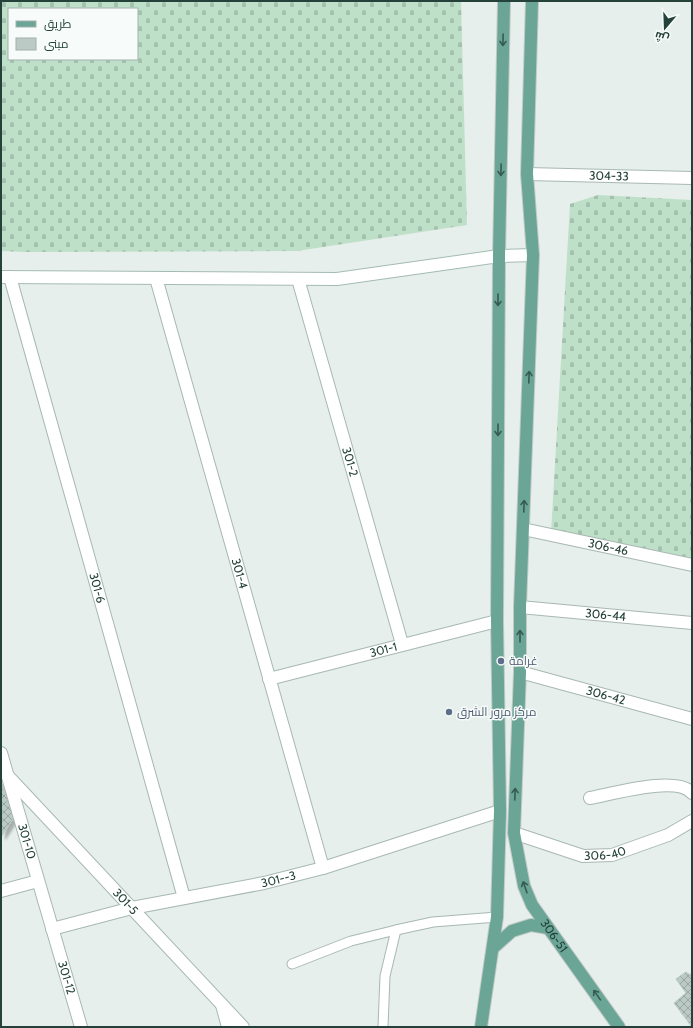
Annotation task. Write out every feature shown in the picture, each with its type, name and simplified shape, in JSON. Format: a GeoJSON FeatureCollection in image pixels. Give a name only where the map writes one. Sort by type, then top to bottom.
{"type":"FeatureCollection","features":[{"type":"Feature","properties":{"kind":"main road"},"geometry":{"type":"LineString","coordinates":[[481,1027],[497,917],[500,811],[497,621],[499,256],[504,1]]}},
{"type":"Feature","properties":{"kind":"main road","name":"306-51"},"geometry":{"type":"LineString","coordinates":[[532,1],[527,174],[534,255],[520,607],[520,672],[514,833],[524,886],[532,905],[619,1027]]}},
{"type":"Feature","properties":{"kind":"main road"},"geometry":{"type":"LineString","coordinates":[[498,728],[518,728]]}},
{"type":"Feature","properties":{"kind":"main road"},"geometry":{"type":"LineString","coordinates":[[493,948],[512,931],[531,924],[548,928]]}},
{"type":"Feature","properties":{"kind":"street","name":"304-33"},"geometry":{"type":"LineString","coordinates":[[527,174],[692,178]]}},
{"type":"Feature","properties":{"kind":"street"},"geometry":{"type":"LineString","coordinates":[[5,277],[337,279],[499,256],[534,255]]}},
{"type":"Feature","properties":{"kind":"street","name":"301-6"},"geometry":{"type":"LineString","coordinates":[[5,277],[184,898]]}},
{"type":"Feature","properties":{"kind":"street","name":"301-4"},"geometry":{"type":"LineString","coordinates":[[156,278],[323,868]]}},
{"type":"Feature","properties":{"kind":"street","name":"301-2"},"geometry":{"type":"LineString","coordinates":[[298,279],[402,644]]}},
{"type":"Feature","properties":{"kind":"street","name":"306-46"},"geometry":{"type":"LineString","coordinates":[[523,529],[692,565]]}},
{"type":"Feature","properties":{"kind":"street","name":"306-44"},"geometry":{"type":"LineString","coordinates":[[520,607],[692,623]]}},
{"type":"Feature","properties":{"kind":"street","name":"301-1"},"geometry":{"type":"LineString","coordinates":[[269,679],[497,621]]}},
{"type":"Feature","properties":{"kind":"street","name":"306-42"},"geometry":{"type":"LineString","coordinates":[[520,672],[692,719]]}},
{"type":"Feature","properties":{"kind":"street","name":"301-10"},"geometry":{"type":"LineString","coordinates":[[1,753],[52,929]]}},
{"type":"Feature","properties":{"kind":"street","name":"301-5"},"geometry":{"type":"LineString","coordinates":[[8,776],[243,1027]]}},
{"type":"Feature","properties":{"kind":"street"},"geometry":{"type":"LineString","coordinates":[[590,798],[667,784],[680,786],[690,790],[692,793]]}},
{"type":"Feature","properties":{"kind":"street","name":"301--3"},"geometry":{"type":"LineString","coordinates":[[52,929],[132,908],[264,883],[323,868],[500,811]]}},
{"type":"Feature","properties":{"kind":"street","name":"306-40"},"geometry":{"type":"LineString","coordinates":[[514,833],[583,856],[612,855],[668,835],[692,822]]}},
{"type":"Feature","properties":{"kind":"street"},"geometry":{"type":"LineString","coordinates":[[1,892],[38,881]]}},
{"type":"Feature","properties":{"kind":"street","name":"301-12"},"geometry":{"type":"LineString","coordinates":[[52,929],[81,1027]]}},
{"type":"Feature","properties":{"kind":"street"},"geometry":{"type":"LineString","coordinates":[[221,1003],[228,1027]]}},
{"type":"Feature","properties":{"kind":"lane"},"geometry":{"type":"LineString","coordinates":[[292,964],[351,941],[396,930],[433,922],[497,917]]}},
{"type":"Feature","properties":{"kind":"lane"},"geometry":{"type":"LineString","coordinates":[[383,1027],[385,976],[396,930]]}},
{"type":"Feature","properties":{"kind":"green space"},"geometry":{"type":"Polygon","coordinates":[[[1,1],[461,1],[467,225],[297,251],[1,251],[1,1]]]}},
{"type":"Feature","properties":{"kind":"green space"},"geometry":{"type":"Polygon","coordinates":[[[598,195],[692,200],[692,559],[551,533],[570,204],[598,195]]]}},
{"type":"Feature","properties":{"kind":"building"},"geometry":{"type":"Polygon","coordinates":[[[1,781],[14,817],[1,837],[1,781]]]}},
{"type":"Feature","properties":{"kind":"building"},"geometry":{"type":"Polygon","coordinates":[[[686,972],[690,975],[692,974],[692,1027],[674,1003],[686,993],[676,979],[686,972]]]}},
{"type":"Feature","properties":{"kind":"place","name":"غرامة"},"geometry":{"type":"Point","coordinates":[501,661]}},
{"type":"Feature","properties":{"kind":"place","name":"مرکز مرور الشرق"},"geometry":{"type":"Point","coordinates":[449,712]}}]}
